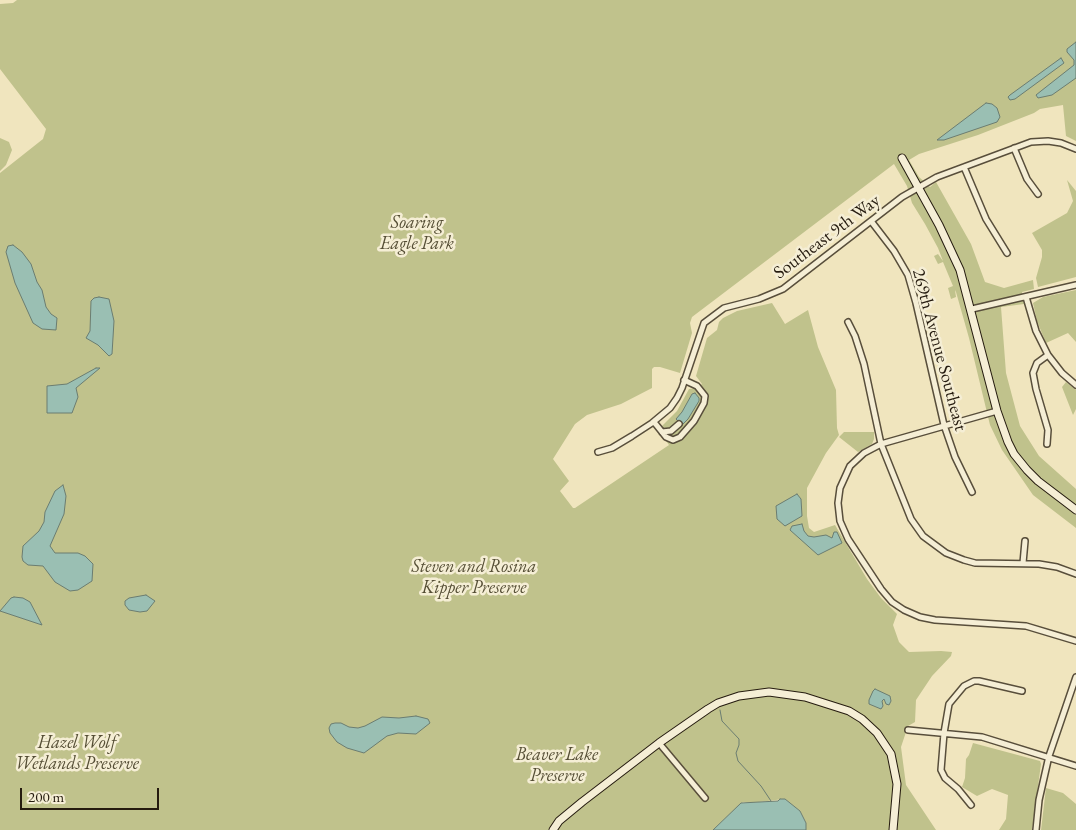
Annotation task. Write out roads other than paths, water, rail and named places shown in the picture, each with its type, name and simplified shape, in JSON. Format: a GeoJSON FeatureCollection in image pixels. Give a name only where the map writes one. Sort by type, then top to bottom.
{"type":"FeatureCollection","features":[{"type":"Feature","properties":{"kind":"street","name":"Southeast 9th Way"},"geometry":{"type":"LineString","coordinates":[[598,452],[612,448],[654,422],[670,408],[677,398],[704,323],[724,308],[759,299],[783,289],[918,187],[937,177],[1031,142],[1048,141],[1061,143],[1076,150]]}},
{"type":"Feature","properties":{"kind":"street"},"geometry":{"type":"LineString","coordinates":[[1014,148],[1027,179],[1038,194]]}},
{"type":"Feature","properties":{"kind":"street"},"geometry":{"type":"LineString","coordinates":[[902,158],[954,254],[972,309],[997,411],[1008,442],[1021,463],[1038,481],[1076,510]]}},
{"type":"Feature","properties":{"kind":"street"},"geometry":{"type":"LineString","coordinates":[[964,167],[986,219],[1007,253]]}},
{"type":"Feature","properties":{"kind":"street","name":"269th Avenue Southeast"},"geometry":{"type":"LineString","coordinates":[[872,221],[901,262],[911,286],[944,425],[955,457],[972,492]]}},
{"type":"Feature","properties":{"kind":"street"},"geometry":{"type":"LineString","coordinates":[[972,309],[1076,285]]}},
{"type":"Feature","properties":{"kind":"street"},"geometry":{"type":"LineString","coordinates":[[1026,297],[1036,331],[1048,355],[1062,373],[1076,385]]}},
{"type":"Feature","properties":{"kind":"street"},"geometry":{"type":"LineString","coordinates":[[848,322],[864,364],[881,444],[911,519],[919,531],[930,542],[946,553],[964,560],[975,563],[1024,563],[1057,567],[1076,574]]}},
{"type":"Feature","properties":{"kind":"street"},"geometry":{"type":"LineString","coordinates":[[1047,444],[1048,430],[1033,373],[1037,363],[1048,355]]}},
{"type":"Feature","properties":{"kind":"street"},"geometry":{"type":"LineString","coordinates":[[654,422],[671,440],[676,439],[694,421],[704,403],[704,396],[697,386],[684,380]]}},
{"type":"Feature","properties":{"kind":"street"},"geometry":{"type":"LineString","coordinates":[[997,411],[881,444],[864,453],[850,466],[842,482],[838,495],[840,520],[848,539],[886,595],[897,606],[912,614],[928,619],[1026,626],[1076,641]]}},
{"type":"Feature","properties":{"kind":"street"},"geometry":{"type":"LineString","coordinates":[[662,432],[671,431],[679,424]]}},
{"type":"Feature","properties":{"kind":"street"},"geometry":{"type":"LineString","coordinates":[[1024,563],[1025,542]]}},
{"type":"Feature","properties":{"kind":"street"},"geometry":{"type":"LineString","coordinates":[[1036,830],[1049,756],[1076,677]]}},
{"type":"Feature","properties":{"kind":"street"},"geometry":{"type":"LineString","coordinates":[[971,805],[943,774],[941,766],[949,704],[958,691],[968,683],[979,681],[1022,691]]}},
{"type":"Feature","properties":{"kind":"street"},"geometry":{"type":"LineString","coordinates":[[554,830],[559,821],[575,807],[659,743],[718,702],[739,696],[769,692],[789,693],[830,704],[856,715],[877,733],[891,754],[897,784],[893,830]]}},
{"type":"Feature","properties":{"kind":"street"},"geometry":{"type":"LineString","coordinates":[[908,730],[982,737],[1049,756],[1076,766]]}},
{"type":"Feature","properties":{"kind":"street"},"geometry":{"type":"LineString","coordinates":[[659,743],[705,798]]}},
{"type":"Feature","properties":{"kind":"water"},"geometry":{"type":"Polygon","coordinates":[[[1076,42],[1076,78],[1052,95],[1038,98],[1036,95],[1074,65],[1074,60],[1067,52],[1067,49],[1076,42]]]}},
{"type":"Feature","properties":{"kind":"water"},"geometry":{"type":"Polygon","coordinates":[[[1061,58],[1064,63],[1015,99],[1010,100],[1008,97],[1010,95],[1061,58]]]}},
{"type":"Feature","properties":{"kind":"water"},"geometry":{"type":"Polygon","coordinates":[[[986,103],[992,104],[997,108],[1000,117],[997,122],[944,140],[937,140],[986,103]]]}},
{"type":"Feature","properties":{"kind":"water"},"geometry":{"type":"Polygon","coordinates":[[[13,245],[22,252],[31,264],[42,290],[46,307],[57,318],[56,330],[42,329],[33,323],[15,283],[6,252],[8,246],[13,245]]]}},
{"type":"Feature","properties":{"kind":"water"},"geometry":{"type":"Polygon","coordinates":[[[99,297],[109,299],[114,321],[112,354],[109,356],[98,345],[86,338],[90,331],[91,301],[99,297]]]}},
{"type":"Feature","properties":{"kind":"water"},"geometry":{"type":"Polygon","coordinates":[[[96,368],[100,368],[76,388],[78,397],[72,413],[47,413],[47,386],[67,384],[96,368]]]}},
{"type":"Feature","properties":{"kind":"water"},"geometry":{"type":"Polygon","coordinates":[[[695,393],[699,401],[682,425],[676,419],[692,394],[695,393]]]}},
{"type":"Feature","properties":{"kind":"water"},"geometry":{"type":"Polygon","coordinates":[[[63,485],[66,496],[64,514],[50,546],[55,553],[78,553],[85,556],[93,564],[92,581],[78,590],[70,591],[55,582],[43,566],[28,565],[23,561],[22,557],[23,546],[39,531],[55,491],[63,485]]]}},
{"type":"Feature","properties":{"kind":"water"},"geometry":{"type":"Polygon","coordinates":[[[797,494],[801,499],[802,516],[785,526],[777,519],[776,506],[797,494]]]}},
{"type":"Feature","properties":{"kind":"water"},"geometry":{"type":"Polygon","coordinates":[[[802,524],[808,536],[826,535],[832,538],[834,532],[837,532],[842,543],[818,555],[790,530],[792,526],[802,524]]]}},
{"type":"Feature","properties":{"kind":"water"},"geometry":{"type":"Polygon","coordinates":[[[146,595],[155,601],[147,611],[129,610],[125,605],[125,601],[129,598],[146,595]]]}},
{"type":"Feature","properties":{"kind":"water"},"geometry":{"type":"Polygon","coordinates":[[[14,597],[23,598],[30,602],[42,625],[0,611],[14,597]]]}},
{"type":"Feature","properties":{"kind":"water"},"geometry":{"type":"Polygon","coordinates":[[[875,689],[890,696],[891,701],[889,705],[886,704],[884,699],[881,709],[869,704],[875,689]]]}},
{"type":"Feature","properties":{"kind":"water"},"geometry":{"type":"Polygon","coordinates":[[[416,716],[428,719],[430,723],[416,734],[398,733],[387,736],[364,753],[347,748],[337,742],[330,733],[329,728],[331,724],[335,723],[358,728],[382,717],[416,716]]]}},
{"type":"Feature","properties":{"kind":"water"},"geometry":{"type":"Polygon","coordinates":[[[785,799],[800,811],[806,823],[806,830],[713,830],[741,803],[778,801],[785,799]]]}},
{"type":"Feature","properties":{"kind":"waterway"},"geometry":{"type":"LineString","coordinates":[[720,710],[722,721],[739,739],[736,753],[738,761],[761,786],[771,801]]}},
{"type":"Feature","properties":{"kind":"park label","name":"Soaring Eagle Park"},"geometry":{"type":"Point","coordinates":[417,233]}},
{"type":"Feature","properties":{"kind":"park label","name":"Steven and Rosina Kipper Preserve"},"geometry":{"type":"Point","coordinates":[474,577]}},
{"type":"Feature","properties":{"kind":"park label","name":"Hazel Wolf Wetlands Preserve"},"geometry":{"type":"Point","coordinates":[77,753]}},
{"type":"Feature","properties":{"kind":"park label","name":"Beaver Lake Preserve"},"geometry":{"type":"Point","coordinates":[557,765]}}]}
